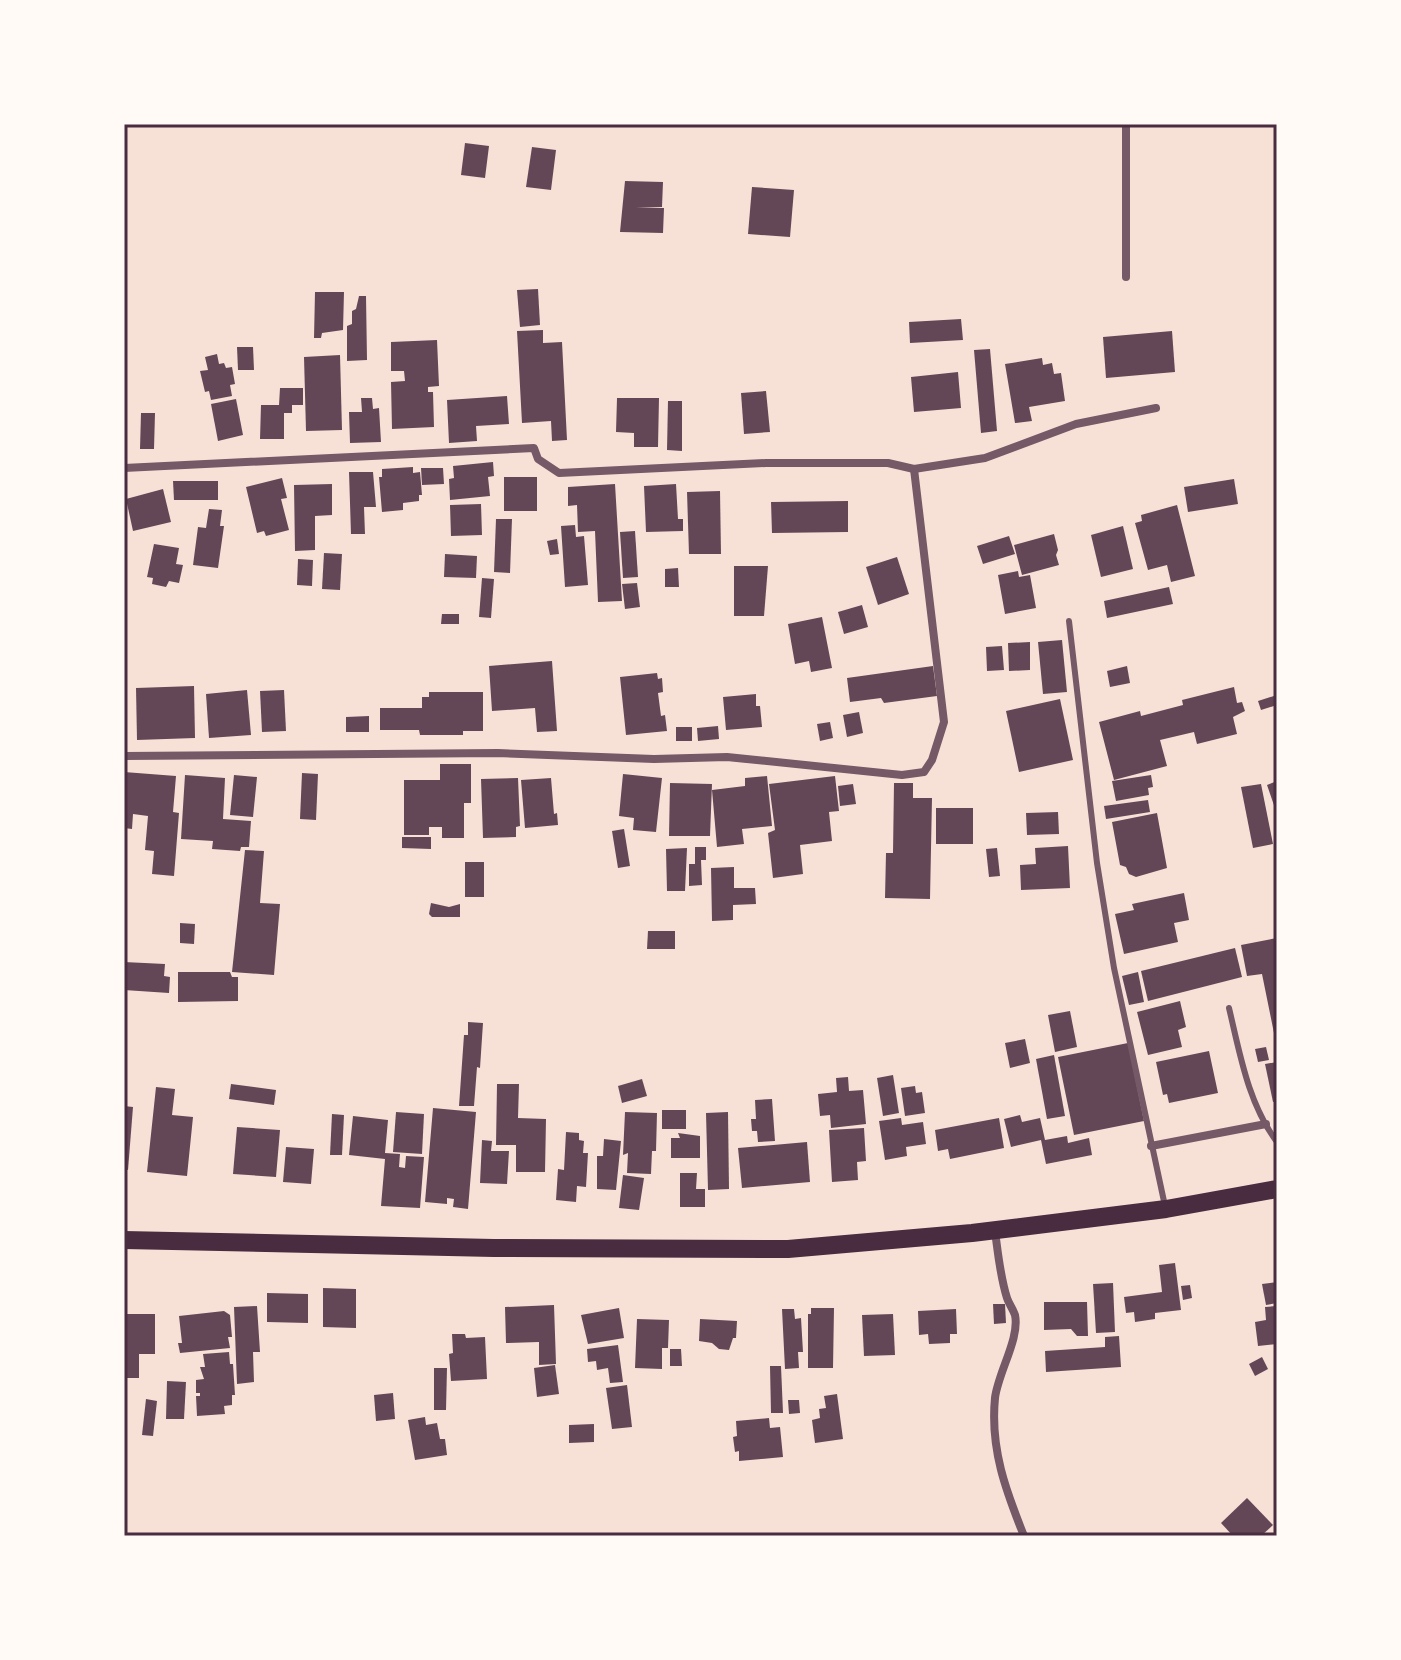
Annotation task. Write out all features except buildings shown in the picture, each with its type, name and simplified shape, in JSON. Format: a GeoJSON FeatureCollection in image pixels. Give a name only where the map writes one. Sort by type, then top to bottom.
{"type":"FeatureCollection","features":[{"type":"Feature","properties":{"kind":"main road"},"geometry":{"type":"LineString","coordinates":[[124,1240],[788,1249],[995,1230],[1166,1209],[1277,1189]]}},
{"type":"Feature","properties":{"kind":"street"},"geometry":{"type":"LineString","coordinates":[[1126,124],[1126,277]]}},
{"type":"Feature","properties":{"kind":"street"},"geometry":{"type":"LineString","coordinates":[[124,468],[534,448],[538,459],[559,473],[766,463],[888,463],[914,469],[985,458],[1076,424],[1156,408]]}},
{"type":"Feature","properties":{"kind":"street"},"geometry":{"type":"LineString","coordinates":[[124,756],[498,753],[654,759],[727,757],[902,775],[924,772],[932,760],[944,722],[914,469]]}},
{"type":"Feature","properties":{"kind":"street"},"geometry":{"type":"LineString","coordinates":[[1151,1146],[1266,1124]]}},
{"type":"Feature","properties":{"kind":"street"},"geometry":{"type":"LineString","coordinates":[[995,1230],[1005,1289],[1015,1315],[1014,1335],[1002,1366],[995,1399],[995,1433],[1003,1483],[1024,1536]]}},
{"type":"Feature","properties":{"kind":"lane"},"geometry":{"type":"LineString","coordinates":[[1069,621],[1097,863],[1114,968],[1166,1209]]}},
{"type":"Feature","properties":{"kind":"lane"},"geometry":{"type":"LineString","coordinates":[[1229,1008],[1255,1105],[1277,1142]]}}]}
